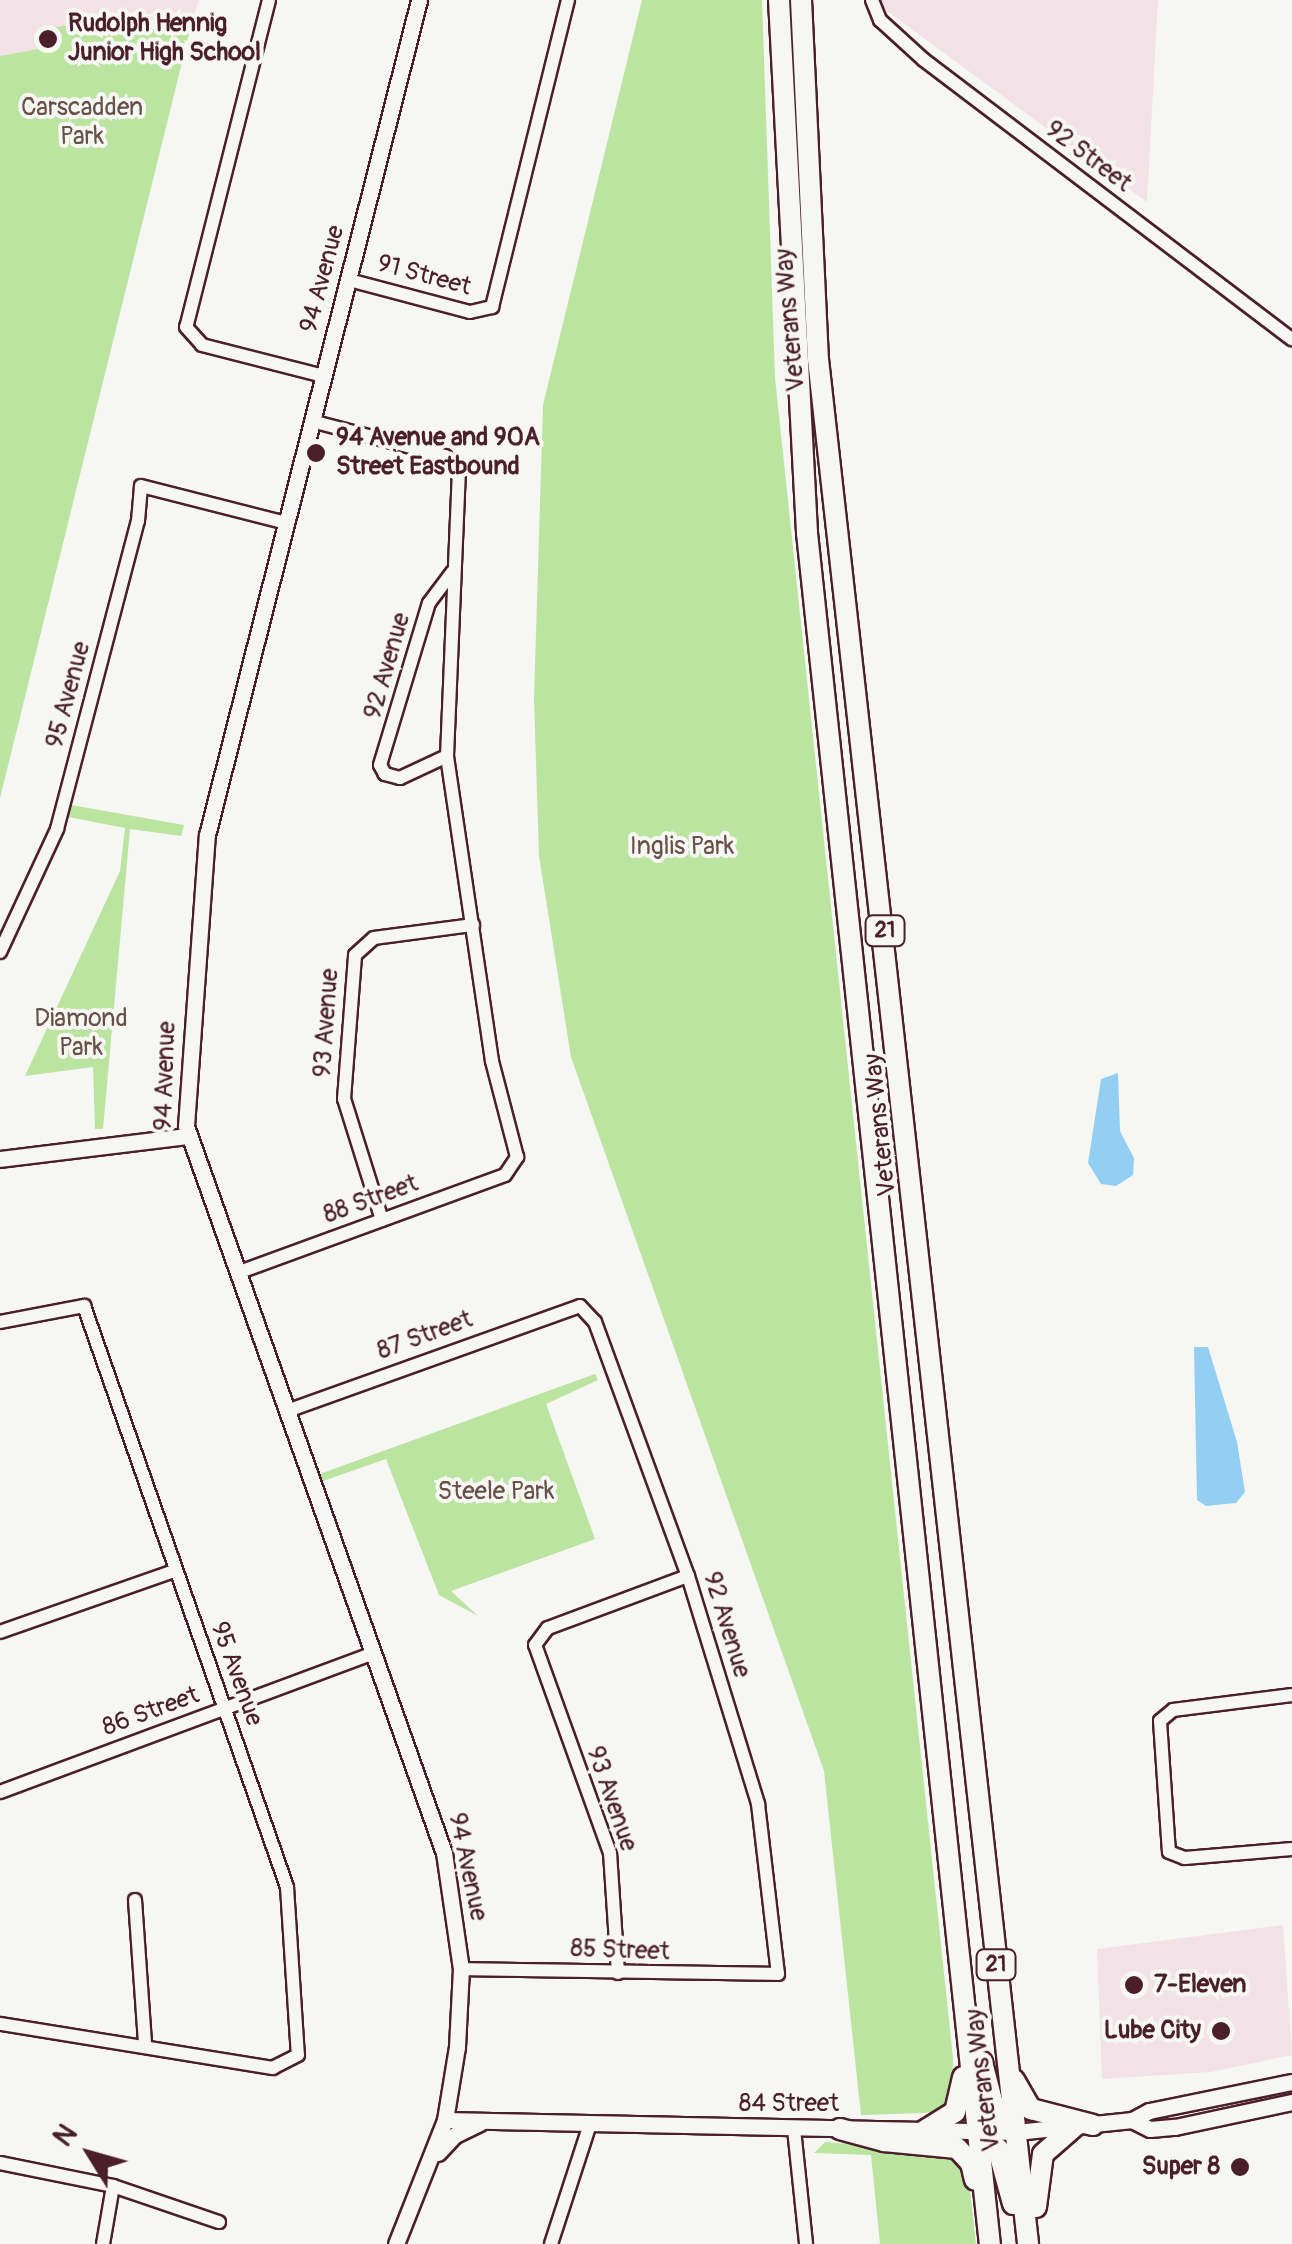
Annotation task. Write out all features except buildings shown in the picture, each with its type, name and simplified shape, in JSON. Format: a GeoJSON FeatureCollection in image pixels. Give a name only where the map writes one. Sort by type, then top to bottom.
{"type":"FeatureCollection","features":[{"type":"Feature","properties":{"kind":"main road","name":"Veterans Way"},"geometry":{"type":"LineString","coordinates":[[778,0],[807,533],[989,2239]]}},
{"type":"Feature","properties":{"kind":"main road","name":"Veterans Way"},"geometry":{"type":"LineString","coordinates":[[801,0],[818,359],[1026,2244]]}},
{"type":"Feature","properties":{"kind":"main road"},"geometry":{"type":"LineString","coordinates":[[924,2130],[958,2108],[969,2037]]}},
{"type":"Feature","properties":{"kind":"main road"},"geometry":{"type":"LineString","coordinates":[[969,2037],[996,2116],[1016,2132]]}},
{"type":"Feature","properties":{"kind":"main road"},"geometry":{"type":"LineString","coordinates":[[1007,2067],[1031,2109],[1084,2125]]}},
{"type":"Feature","properties":{"kind":"main road"},"geometry":{"type":"LineString","coordinates":[[1036,2244],[1038,2167],[1048,2148],[1084,2125]]}},
{"type":"Feature","properties":{"kind":"main road"},"geometry":{"type":"LineString","coordinates":[[840,2129],[962,2152],[974,2170],[978,2212],[989,2239]]}},
{"type":"Feature","properties":{"kind":"main road"},"geometry":{"type":"LineString","coordinates":[[977,2131],[998,2149],[1026,2244]]}},
{"type":"Feature","properties":{"kind":"street"},"geometry":{"type":"LineString","coordinates":[[269,0],[186,322],[188,338],[324,376]]}},
{"type":"Feature","properties":{"kind":"street","name":"94 Avenue"},"geometry":{"type":"LineString","coordinates":[[396,2244],[432,2160],[445,2120],[450,2087],[461,1970],[444,1854],[186,1136],[206,835],[419,0]]}},
{"type":"Feature","properties":{"kind":"street","name":"91 Street"},"geometry":{"type":"LineString","coordinates":[[349,280],[470,312],[488,311],[498,297],[568,0]]}},
{"type":"Feature","properties":{"kind":"street","name":"92 Street"},"geometry":{"type":"LineString","coordinates":[[872,0],[880,20],[924,60],[1291,339]]}},
{"type":"Feature","properties":{"kind":"street"},"geometry":{"type":"LineString","coordinates":[[312,421],[454,463],[459,480],[452,572]]}},
{"type":"Feature","properties":{"kind":"street","name":"95 Avenue"},"geometry":{"type":"LineString","coordinates":[[0,952],[57,829],[139,516],[140,489],[148,484],[286,523]]}},
{"type":"Feature","properties":{"kind":"street","name":"92 Avenue"},"geometry":{"type":"LineString","coordinates":[[447,756],[400,778],[385,774],[380,765],[429,603],[452,572]]}},
{"type":"Feature","properties":{"kind":"street","name":"92 Avenue"},"geometry":{"type":"LineString","coordinates":[[452,572],[447,756],[494,1075],[517,1145],[516,1164]]}},
{"type":"Feature","properties":{"kind":"street","name":"93 Avenue"},"geometry":{"type":"LineString","coordinates":[[382,1220],[344,1099],[360,946],[374,938],[472,925]]}},
{"type":"Feature","properties":{"kind":"street"},"geometry":{"type":"LineString","coordinates":[[0,1159],[186,1136]]}},
{"type":"Feature","properties":{"kind":"street","name":"88 Street"},"geometry":{"type":"LineString","coordinates":[[237,1273],[505,1175],[516,1164]]}},
{"type":"Feature","properties":{"kind":"street","name":"95 Avenue"},"geometry":{"type":"LineString","coordinates":[[0,1322],[84,1306],[174,1571],[226,1708],[292,1914],[298,2054],[291,2064],[274,2068],[145,2043]]}},
{"type":"Feature","properties":{"kind":"street","name":"92 Avenue"},"geometry":{"type":"LineString","coordinates":[[580,1306],[595,1322],[688,1576],[758,1804],[778,1974]]}},
{"type":"Feature","properties":{"kind":"street","name":"87 Street"},"geometry":{"type":"LineString","coordinates":[[287,1411],[580,1306]]}},
{"type":"Feature","properties":{"kind":"street"},"geometry":{"type":"LineString","coordinates":[[0,1632],[174,1571]]}},
{"type":"Feature","properties":{"kind":"street","name":"93 Avenue"},"geometry":{"type":"LineString","coordinates":[[618,1973],[610,1854],[536,1645],[548,1628],[688,1576]]}},
{"type":"Feature","properties":{"kind":"street","name":"86 Street"},"geometry":{"type":"LineString","coordinates":[[0,1792],[374,1653]]}},
{"type":"Feature","properties":{"kind":"street"},"geometry":{"type":"LineString","coordinates":[[1292,1694],[1174,1710],[1160,1722],[1169,1852],[1185,1858],[1292,1849]]}},
{"type":"Feature","properties":{"kind":"street"},"geometry":{"type":"LineString","coordinates":[[0,2024],[145,2043],[135,1900]]}},
{"type":"Feature","properties":{"kind":"street","name":"85 Street"},"geometry":{"type":"LineString","coordinates":[[461,1970],[778,1974]]}},
{"type":"Feature","properties":{"kind":"street","name":"84 Street"},"geometry":{"type":"LineString","coordinates":[[445,2120],[589,2127],[1016,2132],[1132,2120],[1292,2082]]}},
{"type":"Feature","properties":{"kind":"street"},"geometry":{"type":"LineString","coordinates":[[432,2160],[455,2135],[478,2122],[450,2087]]}},
{"type":"Feature","properties":{"kind":"street","name":"84 Street"},"geometry":{"type":"LineString","coordinates":[[1132,2120],[1150,2129],[1176,2127],[1292,2102]]}},
{"type":"Feature","properties":{"kind":"street"},"geometry":{"type":"LineString","coordinates":[[551,2244],[589,2127]]}},
{"type":"Feature","properties":{"kind":"street"},"geometry":{"type":"LineString","coordinates":[[794,2129],[806,2244]]}},
{"type":"Feature","properties":{"kind":"street"},"geometry":{"type":"LineString","coordinates":[[0,2164],[113,2186],[220,2222]]}},
{"type":"Feature","properties":{"kind":"street"},"geometry":{"type":"LineString","coordinates":[[103,2244],[113,2186]]}},
{"type":"Feature","properties":{"kind":"shaded area","name":"Rudolph Hennig Junior High School"},"geometry":{"type":"Polygon","coordinates":[[[0,0],[199,0],[192,22],[0,56],[0,0]]]}},
{"type":"Feature","properties":{"kind":"shaded area"},"geometry":{"type":"Polygon","coordinates":[[[876,0],[1158,0],[1147,202],[888,12],[876,0]]]}},
{"type":"Feature","properties":{"kind":"shaded area"},"geometry":{"type":"Polygon","coordinates":[[[1283,1925],[1292,2055],[1210,2072],[1102,2079],[1097,1949],[1283,1925]]]}},
{"type":"Feature","properties":{"kind":"green space","name":"Inglis Park"},"geometry":{"type":"Polygon","coordinates":[[[642,0],[762,0],[775,378],[953,2058],[952,2098],[946,2109],[925,2113],[861,2115],[824,1771],[571,1057],[539,856],[534,699],[543,405],[642,0]]]}},
{"type":"Feature","properties":{"kind":"green space","name":"Carscadden Park"},"geometry":{"type":"Polygon","coordinates":[[[115,19],[125,34],[192,22],[0,798],[0,56],[38,49],[41,29],[115,19]]]}},
{"type":"Feature","properties":{"kind":"green space","name":"Diamond Park"},"geometry":{"type":"Polygon","coordinates":[[[71,805],[184,825],[181,836],[130,829],[103,1129],[95,1129],[93,1067],[25,1076],[120,871],[125,828],[68,817],[71,805]]]}},
{"type":"Feature","properties":{"kind":"green space","name":"Steele Park"},"geometry":{"type":"Polygon","coordinates":[[[595,1374],[598,1380],[546,1404],[595,1539],[451,1591],[478,1616],[439,1595],[386,1459],[323,1481],[317,1475],[595,1374]]]}},
{"type":"Feature","properties":{"kind":"green space"},"geometry":{"type":"Polygon","coordinates":[[[825,2142],[954,2152],[969,2180],[976,2244],[880,2244],[871,2155],[814,2153],[825,2142]]]}},
{"type":"Feature","properties":{"kind":"water"},"geometry":{"type":"Polygon","coordinates":[[[1118,1073],[1120,1131],[1134,1158],[1133,1175],[1116,1186],[1101,1184],[1088,1163],[1101,1079],[1118,1073]]]}},
{"type":"Feature","properties":{"kind":"water"},"geometry":{"type":"Polygon","coordinates":[[[1194,1347],[1208,1347],[1237,1442],[1245,1492],[1236,1503],[1206,1506],[1197,1500],[1194,1347]]]}},
{"type":"Feature","properties":{"kind":"place","name":"Rudolph Hennig Junior High School"},"geometry":{"type":"Point","coordinates":[48,39]}},
{"type":"Feature","properties":{"kind":"place","name":"94 Avenue and 90A Street Eastbound"},"geometry":{"type":"Point","coordinates":[316,453]}},
{"type":"Feature","properties":{"kind":"place","name":"7-Eleven"},"geometry":{"type":"Point","coordinates":[1134,1985]}},
{"type":"Feature","properties":{"kind":"place","name":"Lube City"},"geometry":{"type":"Point","coordinates":[1221,2031]}},
{"type":"Feature","properties":{"kind":"place","name":"Super 8"},"geometry":{"type":"Point","coordinates":[1240,2167]}}]}
